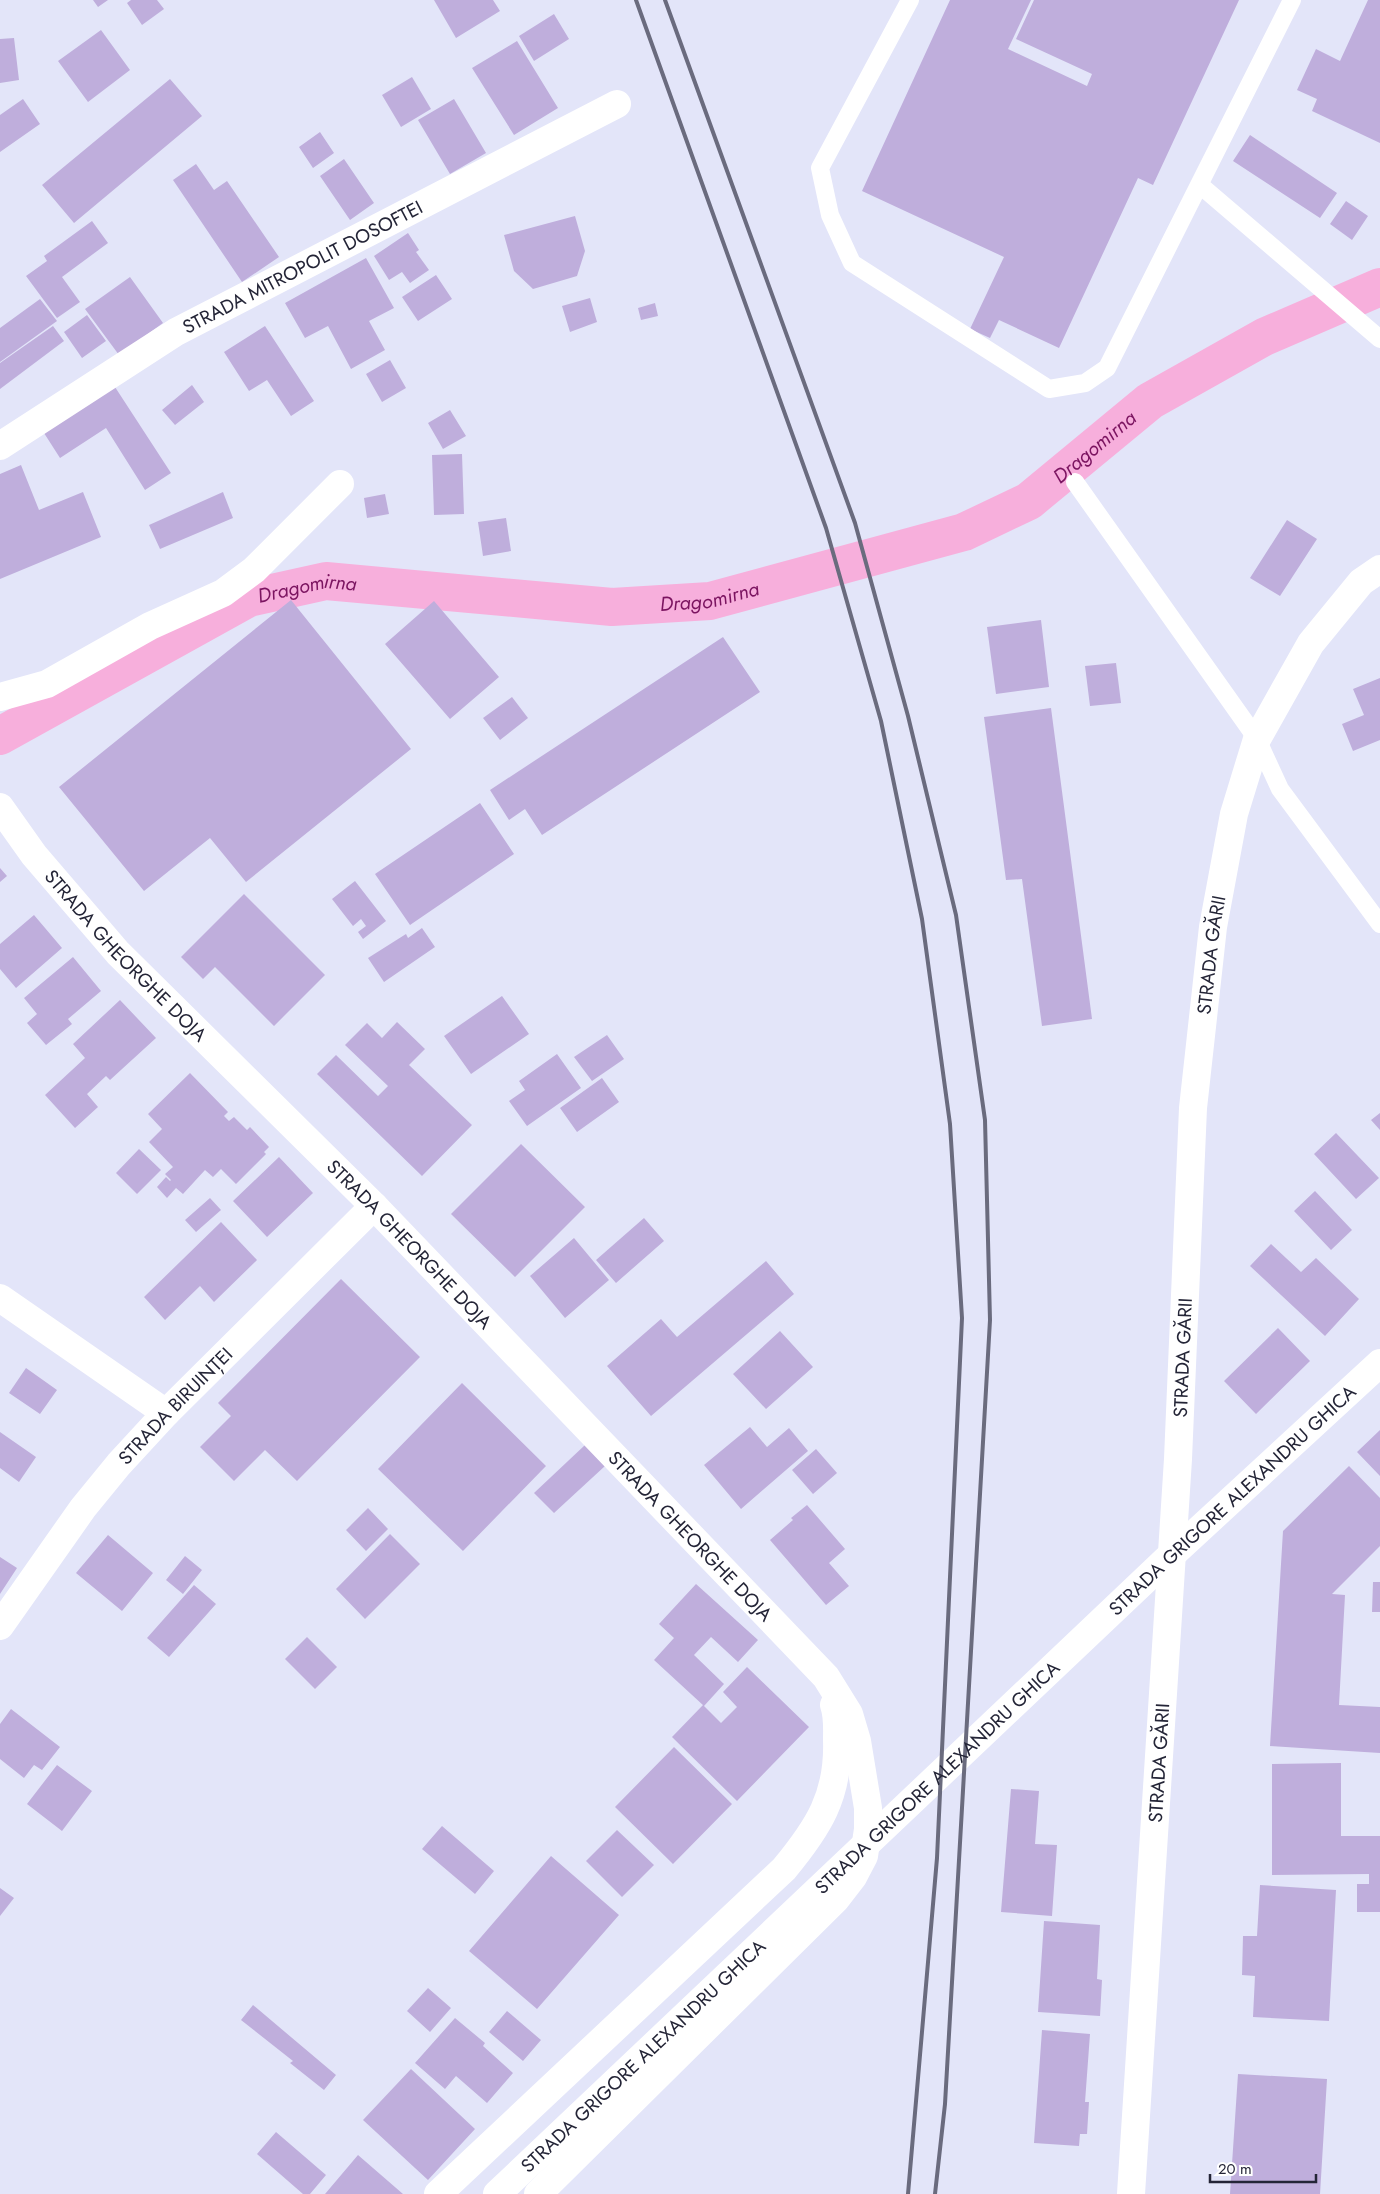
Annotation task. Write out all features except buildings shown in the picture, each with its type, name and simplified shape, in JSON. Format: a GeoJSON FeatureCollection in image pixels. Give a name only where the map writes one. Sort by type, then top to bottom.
{"type":"FeatureCollection","features":[{"type":"Feature","properties":{"kind":"main road","name":"STRADA MITROPOLIT DOSOFTEI"},"geometry":{"type":"LineString","coordinates":[[0,446],[176,332],[617,104]]}},
{"type":"Feature","properties":{"kind":"main road"},"geometry":{"type":"LineString","coordinates":[[0,698],[47,684],[150,626],[223,593],[254,570],[340,484]]}},
{"type":"Feature","properties":{"kind":"main road","name":"STRADA GĂRII"},"geometry":{"type":"LineString","coordinates":[[1131,2194],[1178,1459],[1193,1108],[1213,926],[1234,814],[1256,739],[1311,643],[1361,582],[1380,569]]}},
{"type":"Feature","properties":{"kind":"main road","name":"STRADA GHEORGHE DOJA"},"geometry":{"type":"LineString","coordinates":[[0,807],[34,855],[118,953],[374,1206],[826,1677],[849,1714],[858,1741],[864,1777],[868,1829],[864,1856],[853,1877],[836,1899],[538,2194]]}},
{"type":"Feature","properties":{"kind":"main road","name":"STRADA BIRUINȚEI"},"geometry":{"type":"LineString","coordinates":[[0,1626],[83,1508],[119,1464],[166,1413],[374,1206]]}},
{"type":"Feature","properties":{"kind":"main road"},"geometry":{"type":"LineString","coordinates":[[0,1298],[166,1413]]}},
{"type":"Feature","properties":{"kind":"main road","name":"STRADA GRIGORE ALEXANDRU GHICA"},"geometry":{"type":"LineString","coordinates":[[497,2194],[1165,1561],[1380,1364]]}},
{"type":"Feature","properties":{"kind":"main road"},"geometry":{"type":"LineString","coordinates":[[438,2194],[784,1869],[810,1837],[826,1809],[835,1776],[838,1750],[836,1710],[826,1677]]}},
{"type":"Feature","properties":{"kind":"lane"},"geometry":{"type":"LineString","coordinates":[[910,0],[820,168],[830,215],[852,263],[1049,389],[1085,383],[1107,368],[1292,0]]}},
{"type":"Feature","properties":{"kind":"lane"},"geometry":{"type":"LineString","coordinates":[[1200,184],[1380,339]]}},
{"type":"Feature","properties":{"kind":"lane"},"geometry":{"type":"LineString","coordinates":[[1075,482],[1256,739],[1280,789],[1380,924]]}},
{"type":"Feature","properties":{"kind":"waterway","name":"Dragomirna"},"geometry":{"type":"LineString","coordinates":[[0,736],[249,598],[326,581],[612,607],[710,601],[964,532],[1029,501],[1150,401],[1264,337],[1380,287]]}},
{"type":"Feature","properties":{"kind":"railway"},"geometry":{"type":"LineString","coordinates":[[636,0],[826,528],[881,721],[922,919],[950,1124],[962,1318],[937,1858],[908,2194]]}},
{"type":"Feature","properties":{"kind":"railway"},"geometry":{"type":"LineString","coordinates":[[665,0],[855,523],[908,716],[956,915],[985,1120],[990,1320],[945,2104],[935,2194]]}}]}
